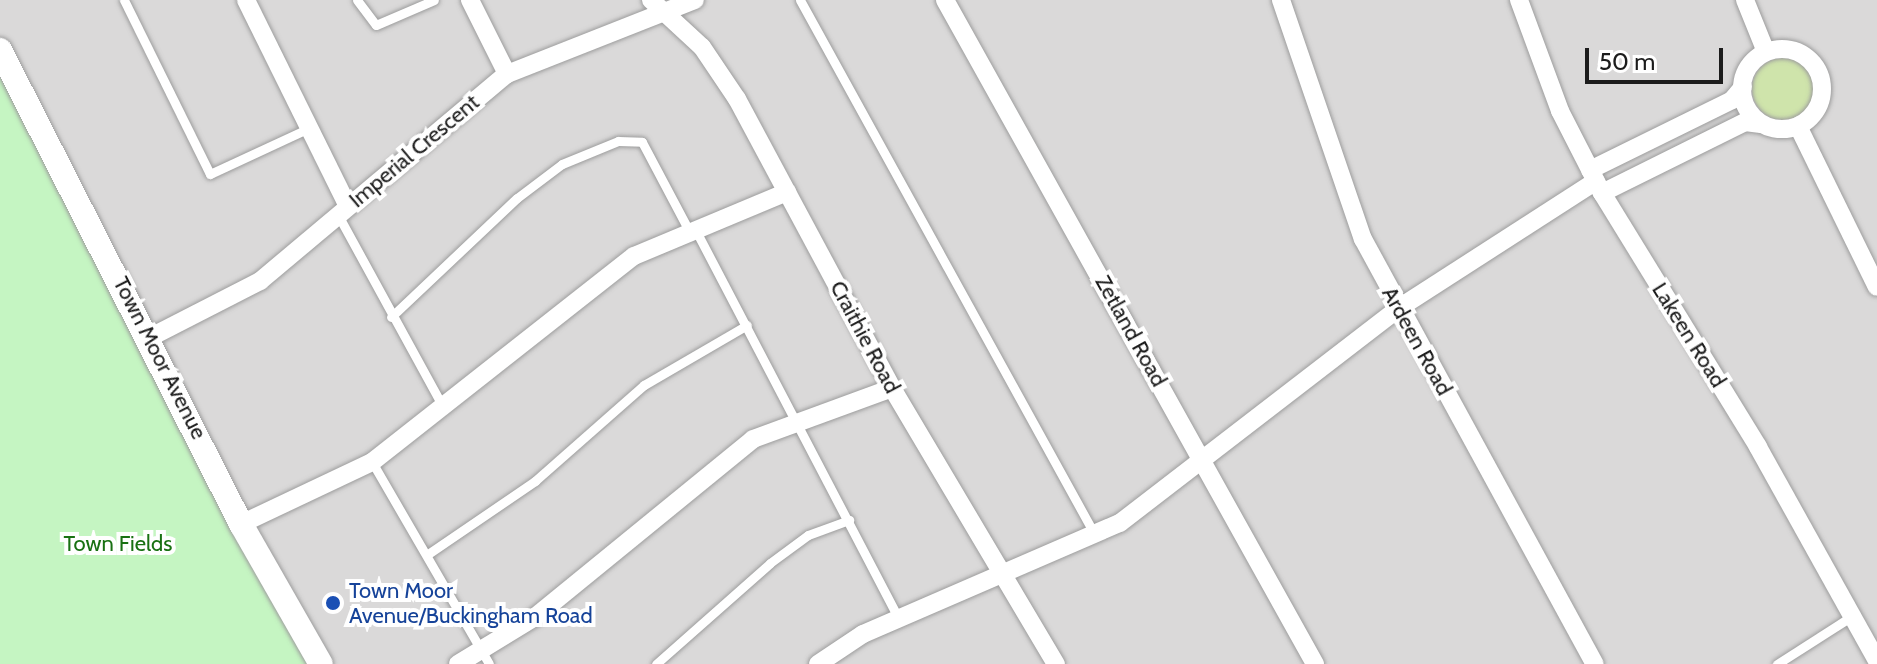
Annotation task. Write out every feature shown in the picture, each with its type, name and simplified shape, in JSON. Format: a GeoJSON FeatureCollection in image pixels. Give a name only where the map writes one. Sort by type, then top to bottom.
{"type":"FeatureCollection","features":[{"type":"Feature","properties":{"kind":"street"},"geometry":{"type":"LineString","coordinates":[[246,0],[309,128],[343,210]]}},
{"type":"Feature","properties":{"kind":"street"},"geometry":{"type":"LineString","coordinates":[[470,0],[507,74]]}},
{"type":"Feature","properties":{"kind":"street","name":"Craithie Road"},"geometry":{"type":"LineString","coordinates":[[651,0],[669,15],[737,99],[892,388],[1056,664]]}},
{"type":"Feature","properties":{"kind":"street","name":"Imperial Crescent"},"geometry":{"type":"LineString","coordinates":[[151,337],[260,281],[507,74],[669,15],[695,0]]}},
{"type":"Feature","properties":{"kind":"street","name":"Zetland Road"},"geometry":{"type":"LineString","coordinates":[[945,0],[1315,664]]}},
{"type":"Feature","properties":{"kind":"street","name":"Ardeen Road"},"geometry":{"type":"LineString","coordinates":[[1281,0],[1337,175],[1399,308],[1595,664]]}},
{"type":"Feature","properties":{"kind":"street","name":"Lakeen Road"},"geometry":{"type":"LineString","coordinates":[[1519,0],[1596,181],[1877,661]]}},
{"type":"Feature","properties":{"kind":"street"},"geometry":{"type":"LineString","coordinates":[[1745,0],[1766,52]]}},
{"type":"Feature","properties":{"kind":"street","name":"Town Moor Avenue"},"geometry":{"type":"LineString","coordinates":[[0,50],[151,337],[241,524],[321,664]]}},
{"type":"Feature","properties":{"kind":"street"},"geometry":{"type":"LineString","coordinates":[[818,664],[899,620],[1005,578],[1095,535],[1204,462],[1399,308],[1596,181],[1732,100],[1743,87],[1749,65],[1766,52],[1800,52],[1818,69],[1822,98],[1798,126]]}},
{"type":"Feature","properties":{"kind":"street"},"geometry":{"type":"LineString","coordinates":[[1743,87],[1761,124]]}},
{"type":"Feature","properties":{"kind":"street"},"geometry":{"type":"LineString","coordinates":[[1596,181],[1745,122],[1798,126]]}},
{"type":"Feature","properties":{"kind":"street"},"geometry":{"type":"LineString","coordinates":[[1798,126],[1877,287]]}},
{"type":"Feature","properties":{"kind":"street"},"geometry":{"type":"LineString","coordinates":[[241,524],[372,462],[445,410],[580,293],[691,228],[787,192]]}},
{"type":"Feature","properties":{"kind":"street"},"geometry":{"type":"LineString","coordinates":[[458,664],[486,658],[698,476],[753,439],[892,388]]}},
{"type":"Feature","properties":{"kind":"lane"},"geometry":{"type":"LineString","coordinates":[[124,0],[210,174],[309,128]]}},
{"type":"Feature","properties":{"kind":"lane"},"geometry":{"type":"LineString","coordinates":[[357,0],[376,25],[434,0]]}},
{"type":"Feature","properties":{"kind":"lane"},"geometry":{"type":"LineString","coordinates":[[800,0],[1095,535]]}},
{"type":"Feature","properties":{"kind":"lane"},"geometry":{"type":"LineString","coordinates":[[391,317],[517,198],[562,164],[618,141],[642,142],[747,325],[899,620]]}},
{"type":"Feature","properties":{"kind":"lane"},"geometry":{"type":"LineString","coordinates":[[343,210],[391,317],[445,410]]}},
{"type":"Feature","properties":{"kind":"lane"},"geometry":{"type":"LineString","coordinates":[[428,554],[535,481],[644,385],[747,325]]}},
{"type":"Feature","properties":{"kind":"lane"},"geometry":{"type":"LineString","coordinates":[[372,462],[486,658]]}},
{"type":"Feature","properties":{"kind":"lane"},"geometry":{"type":"LineString","coordinates":[[656,664],[770,563],[808,535],[849,520]]}},
{"type":"Feature","properties":{"kind":"lane"},"geometry":{"type":"LineString","coordinates":[[1777,664],[1852,616]]}},
{"type":"Feature","properties":{"kind":"shaded area"},"geometry":{"type":"Polygon","coordinates":[[[0,0],[1877,0],[1877,664],[0,664],[0,0]]]}},
{"type":"Feature","properties":{"kind":"green space"},"geometry":{"type":"Polygon","coordinates":[[[1783,58],[1795,60],[1805,67],[1812,77],[1812,101],[1805,111],[1795,118],[1783,120],[1771,118],[1761,111],[1754,101],[1752,89],[1754,77],[1761,67],[1771,60],[1783,58]]]}},
{"type":"Feature","properties":{"kind":"green space","name":"Town Fields"},"geometry":{"type":"Polygon","coordinates":[[[0,77],[151,337],[321,664],[0,664],[0,77]]]}},
{"type":"Feature","properties":{"kind":"place","name":"Town Moor Avenue/Buckingham Road"},"geometry":{"type":"Point","coordinates":[333,603]}}]}
